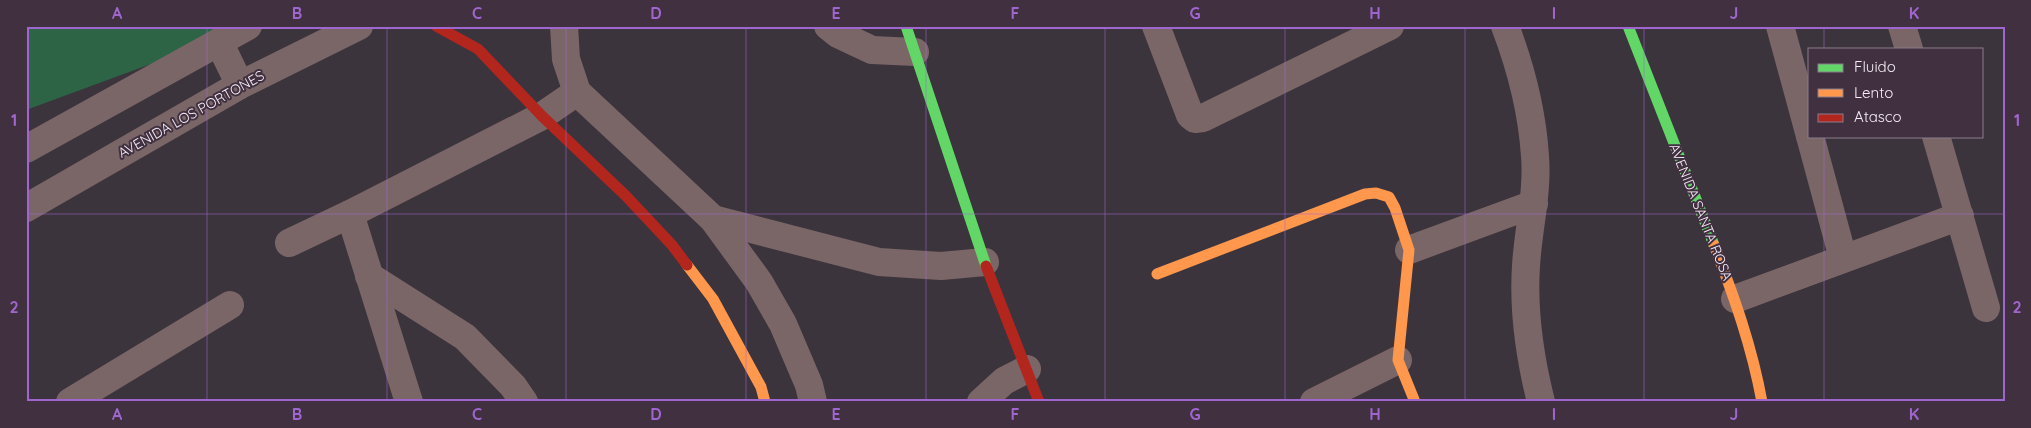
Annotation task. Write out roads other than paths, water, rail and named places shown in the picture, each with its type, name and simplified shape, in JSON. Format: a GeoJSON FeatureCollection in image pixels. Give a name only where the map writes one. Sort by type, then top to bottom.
{"type":"FeatureCollection","features":[{"type":"Feature","properties":{"kind":"street"},"geometry":{"type":"LineString","coordinates":[[26,149],[248,26]]}},
{"type":"Feature","properties":{"kind":"street","name":"AVENIDA LOS PORTONES"},"geometry":{"type":"LineString","coordinates":[[26,208],[240,85],[359,26]]}},
{"type":"Feature","properties":{"kind":"street"},"geometry":{"type":"LineString","coordinates":[[436,26],[478,49],[514,84],[542,116],[626,196],[672,245],[713,299],[760,387],[765,402]]}},
{"type":"Feature","properties":{"kind":"street"},"geometry":{"type":"LineString","coordinates":[[564,26],[566,58],[576,92],[713,219],[759,282],[783,324],[809,385],[813,402]]}},
{"type":"Feature","properties":{"kind":"street"},"geometry":{"type":"LineString","coordinates":[[828,26],[838,34],[872,50],[915,52]]}},
{"type":"Feature","properties":{"kind":"street"},"geometry":{"type":"LineString","coordinates":[[906,26],[984,262],[1039,402]]}},
{"type":"Feature","properties":{"kind":"street"},"geometry":{"type":"LineString","coordinates":[[1156,26],[1190,115],[1195,119],[1203,118],[1390,26]]}},
{"type":"Feature","properties":{"kind":"street"},"geometry":{"type":"LineString","coordinates":[[1504,26],[1514,49],[1529,102],[1536,157],[1534,204],[1526,265],[1526,298],[1528,337],[1541,402]]}},
{"type":"Feature","properties":{"kind":"street","name":"AVENIDA SANTA ROSA"},"geometry":{"type":"LineString","coordinates":[[1628,26],[1735,299],[1755,364],[1762,402]]}},
{"type":"Feature","properties":{"kind":"street"},"geometry":{"type":"LineString","coordinates":[[1780,26],[1808,129]]}},
{"type":"Feature","properties":{"kind":"street"},"geometry":{"type":"LineString","coordinates":[[1902,26],[1909,48]]}},
{"type":"Feature","properties":{"kind":"street"},"geometry":{"type":"LineString","coordinates":[[219,42],[240,85]]}},
{"type":"Feature","properties":{"kind":"street"},"geometry":{"type":"LineString","coordinates":[[289,243],[542,116],[576,92]]}},
{"type":"Feature","properties":{"kind":"street"},"geometry":{"type":"LineString","coordinates":[[1811,138],[1843,258]]}},
{"type":"Feature","properties":{"kind":"street"},"geometry":{"type":"LineString","coordinates":[[1937,138],[1986,308]]}},
{"type":"Feature","properties":{"kind":"street"},"geometry":{"type":"LineString","coordinates":[[1157,274],[1365,194],[1389,197],[1395,208],[1409,250],[1398,360],[1415,402]]}},
{"type":"Feature","properties":{"kind":"street"},"geometry":{"type":"LineString","coordinates":[[1409,250],[1534,204]]}},
{"type":"Feature","properties":{"kind":"street"},"geometry":{"type":"LineString","coordinates":[[350,214],[409,402]]}},
{"type":"Feature","properties":{"kind":"street"},"geometry":{"type":"LineString","coordinates":[[1735,299],[1960,216]]}},
{"type":"Feature","properties":{"kind":"street"},"geometry":{"type":"LineString","coordinates":[[713,219],[879,262],[942,266],[984,262]]}},
{"type":"Feature","properties":{"kind":"street"},"geometry":{"type":"LineString","coordinates":[[369,276],[465,337],[513,386],[524,402]]}},
{"type":"Feature","properties":{"kind":"street"},"geometry":{"type":"LineString","coordinates":[[70,402],[230,305]]}},
{"type":"Feature","properties":{"kind":"street"},"geometry":{"type":"LineString","coordinates":[[1314,402],[1398,360]]}},
{"type":"Feature","properties":{"kind":"street"},"geometry":{"type":"LineString","coordinates":[[981,402],[1004,381],[1027,369]]}}]}
